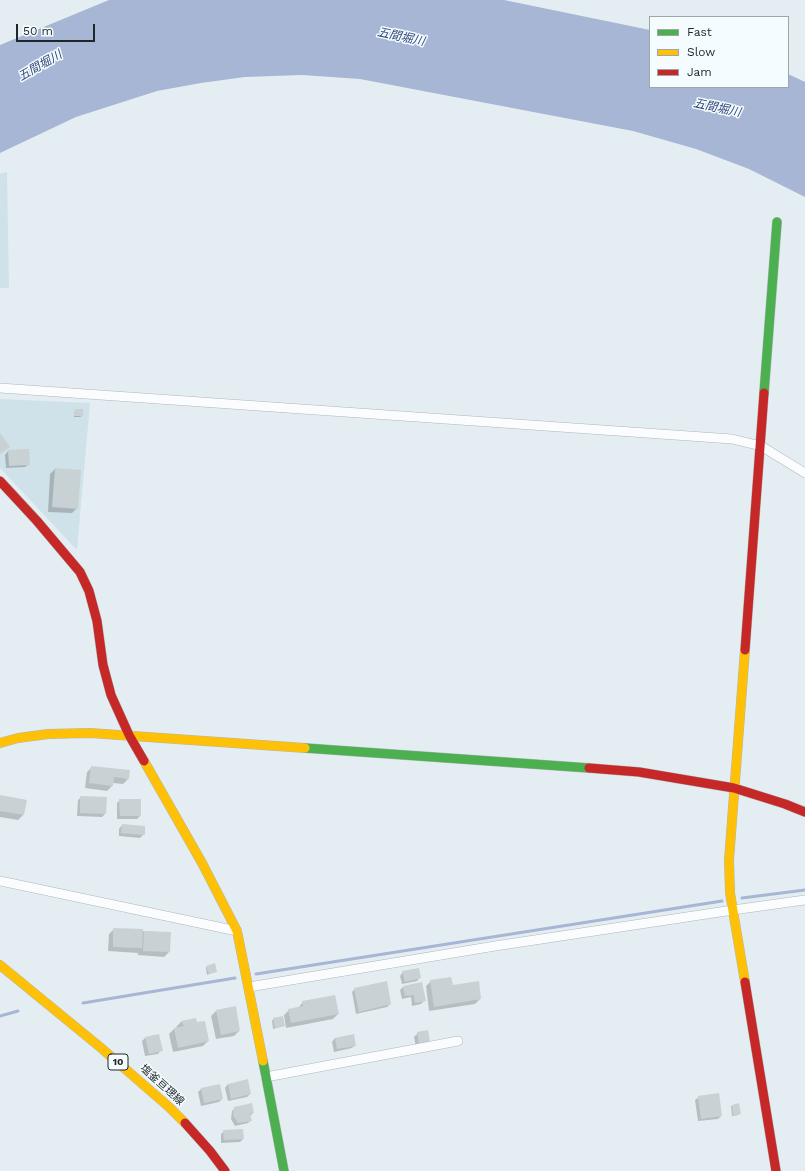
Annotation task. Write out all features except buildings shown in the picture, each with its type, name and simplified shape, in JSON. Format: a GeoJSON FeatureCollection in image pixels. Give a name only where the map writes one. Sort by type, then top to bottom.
{"type":"FeatureCollection","features":[{"type":"Feature","properties":{"kind":"street"},"geometry":{"type":"LineString","coordinates":[[776,1171],[730,893],[729,860],[777,222]]}},
{"type":"Feature","properties":{"kind":"street"},"geometry":{"type":"LineString","coordinates":[[0,388],[724,439],[761,446],[805,472]]}},
{"type":"Feature","properties":{"kind":"street"},"geometry":{"type":"LineString","coordinates":[[0,481],[80,572],[89,591],[95,614],[103,665],[111,695],[129,735],[202,863],[237,930],[284,1171]]}},
{"type":"Feature","properties":{"kind":"street"},"geometry":{"type":"LineString","coordinates":[[0,743],[18,738],[48,734],[90,733],[639,772],[734,788],[805,812]]}},
{"type":"Feature","properties":{"kind":"street"},"geometry":{"type":"LineString","coordinates":[[0,881],[237,930]]}},
{"type":"Feature","properties":{"kind":"street"},"geometry":{"type":"LineString","coordinates":[[249,987],[495,946],[805,900]]}},
{"type":"Feature","properties":{"kind":"street","name":"塩釜亘理線"},"geometry":{"type":"LineString","coordinates":[[0,965],[100,1047],[169,1107],[190,1127],[225,1171]]}},
{"type":"Feature","properties":{"kind":"street"},"geometry":{"type":"LineString","coordinates":[[266,1077],[458,1041]]}},
{"type":"Feature","properties":{"kind":"shaded area"},"geometry":{"type":"Polygon","coordinates":[[[7,172],[9,288],[0,288],[0,174],[7,172]]]}},
{"type":"Feature","properties":{"kind":"shaded area"},"geometry":{"type":"Polygon","coordinates":[[[0,399],[90,403],[77,550],[0,468],[0,399]]]}},
{"type":"Feature","properties":{"kind":"water","name":"五間堀川"},"geometry":{"type":"Polygon","coordinates":[[[109,0],[504,0],[649,30],[649,88],[789,88],[789,74],[805,82],[805,197],[749,169],[696,149],[633,131],[360,79],[302,75],[245,77],[157,91],[76,117],[0,153],[0,45],[109,0]]]}},
{"type":"Feature","properties":{"kind":"waterway"},"geometry":{"type":"LineString","coordinates":[[742,898],[805,890]]}},
{"type":"Feature","properties":{"kind":"waterway"},"geometry":{"type":"LineString","coordinates":[[256,974],[722,901]]}},
{"type":"Feature","properties":{"kind":"waterway"},"geometry":{"type":"LineString","coordinates":[[83,1003],[235,978]]}},
{"type":"Feature","properties":{"kind":"waterway"},"geometry":{"type":"LineString","coordinates":[[0,1016],[18,1011]]}},
{"type":"Feature","properties":{"kind":"traffic: fast"},"geometry":{"type":"LineString","coordinates":[[764,393],[777,222]]}},
{"type":"Feature","properties":{"kind":"traffic: fast"},"geometry":{"type":"LineString","coordinates":[[305,748],[589,768]]}},
{"type":"Feature","properties":{"kind":"traffic: fast"},"geometry":{"type":"LineString","coordinates":[[263,1061],[284,1171]]}},
{"type":"Feature","properties":{"kind":"traffic: slow"},"geometry":{"type":"LineString","coordinates":[[745,650],[729,860],[730,893],[745,982]]}},
{"type":"Feature","properties":{"kind":"traffic: slow"},"geometry":{"type":"LineString","coordinates":[[0,743],[18,738],[48,734],[90,733],[305,748]]}},
{"type":"Feature","properties":{"kind":"traffic: slow"},"geometry":{"type":"LineString","coordinates":[[144,761],[202,863],[237,931],[263,1061]]}},
{"type":"Feature","properties":{"kind":"traffic: slow"},"geometry":{"type":"LineString","coordinates":[[0,965],[100,1047],[169,1107],[185,1123]]}},
{"type":"Feature","properties":{"kind":"traffic: jam"},"geometry":{"type":"LineString","coordinates":[[745,650],[764,393]]}},
{"type":"Feature","properties":{"kind":"traffic: jam"},"geometry":{"type":"LineString","coordinates":[[0,481],[37,521],[80,572],[89,591],[97,621],[103,665],[111,695],[129,735],[144,761]]}},
{"type":"Feature","properties":{"kind":"traffic: jam"},"geometry":{"type":"LineString","coordinates":[[589,768],[639,772],[734,788],[805,812]]}},
{"type":"Feature","properties":{"kind":"traffic: jam"},"geometry":{"type":"LineString","coordinates":[[745,982],[776,1171]]}},
{"type":"Feature","properties":{"kind":"traffic: jam"},"geometry":{"type":"LineString","coordinates":[[185,1123],[210,1151],[225,1171]]}}]}
